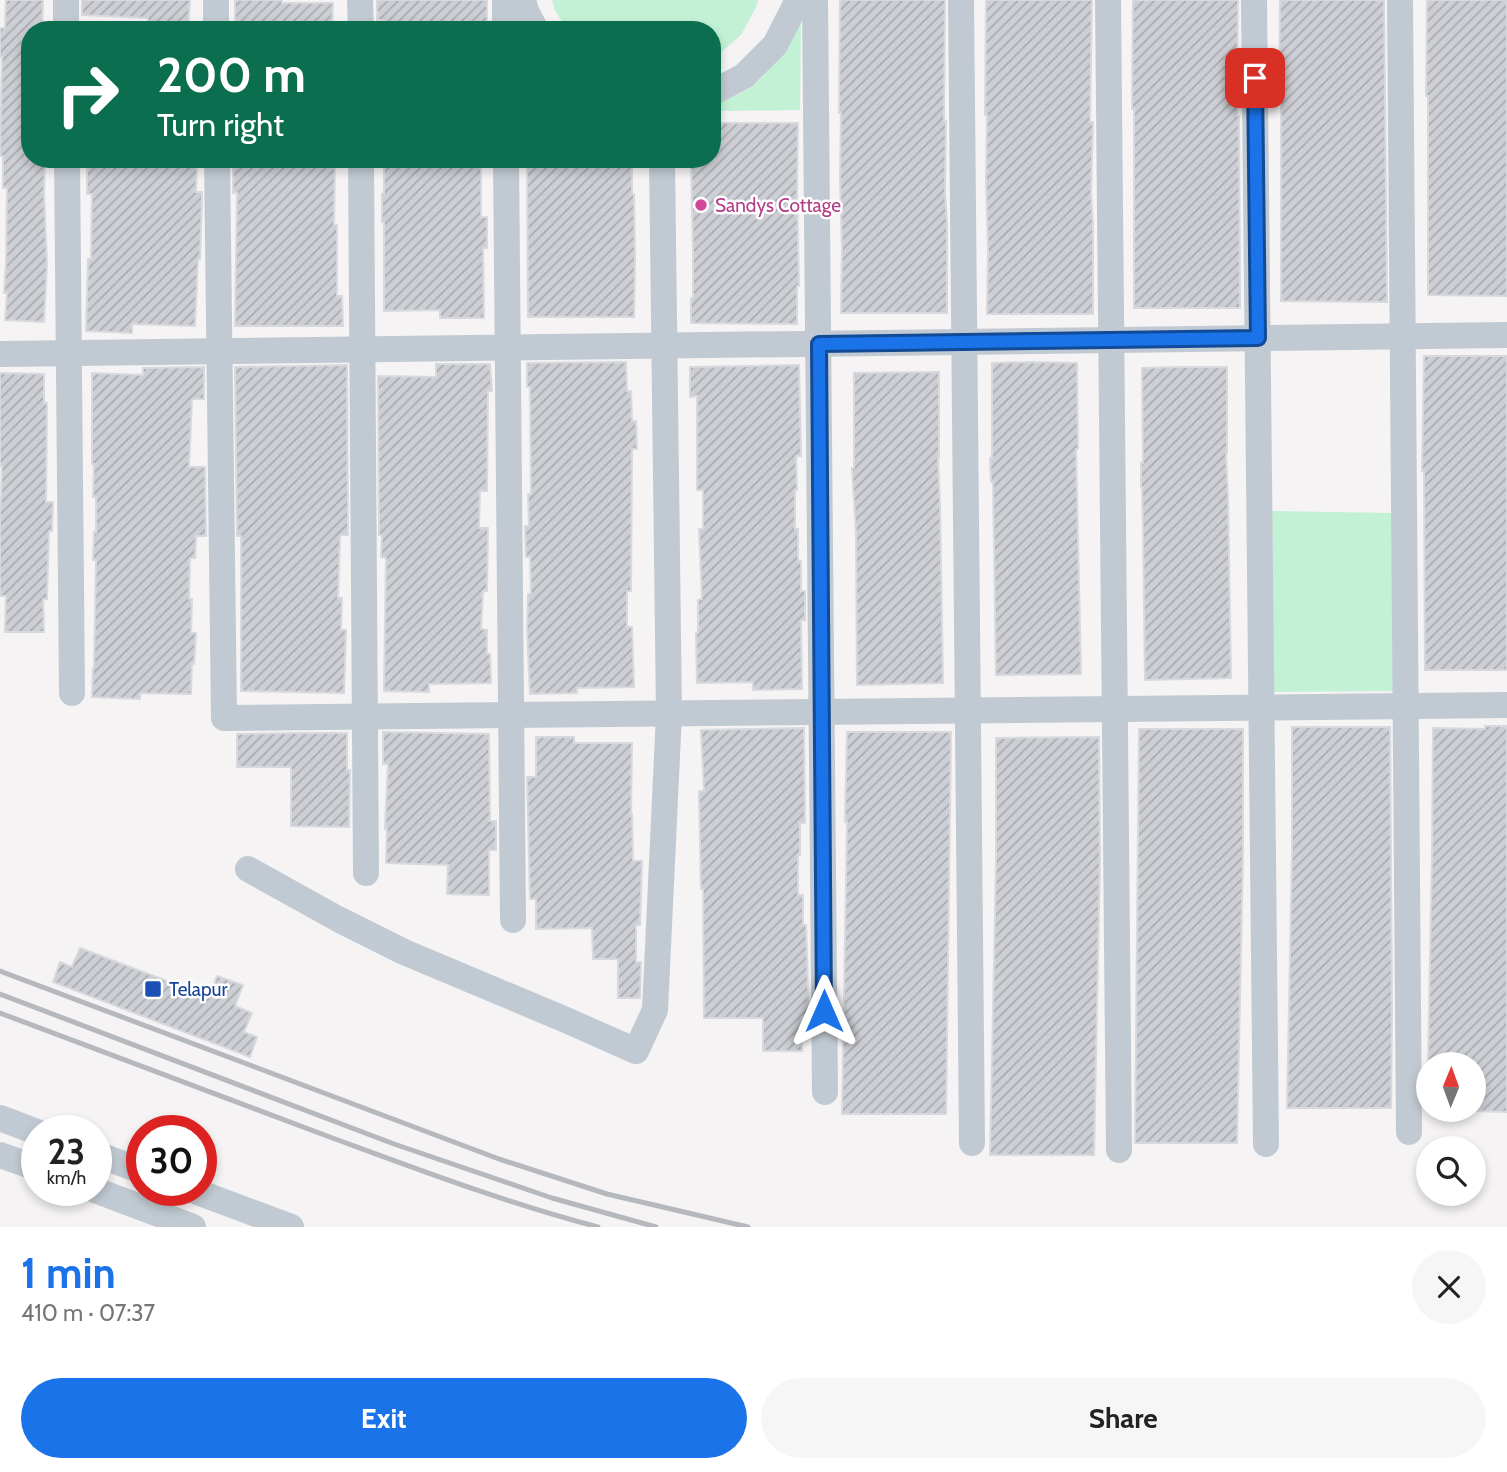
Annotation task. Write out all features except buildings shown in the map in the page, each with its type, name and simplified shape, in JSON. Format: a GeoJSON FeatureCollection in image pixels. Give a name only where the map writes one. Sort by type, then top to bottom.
{"type":"FeatureCollection","features":[{"type":"Feature","properties":{"kind":"street"},"geometry":{"type":"LineString","coordinates":[[66,0],[66,21]]}},
{"type":"Feature","properties":{"kind":"street"},"geometry":{"type":"LineString","coordinates":[[216,0],[216,21]]}},
{"type":"Feature","properties":{"kind":"street"},"geometry":{"type":"LineString","coordinates":[[360,0],[361,21]]}},
{"type":"Feature","properties":{"kind":"street"},"geometry":{"type":"LineString","coordinates":[[505,0],[505,21]]}},
{"type":"Feature","properties":{"kind":"street"},"geometry":{"type":"LineString","coordinates":[[523,0],[531,21]]}},
{"type":"Feature","properties":{"kind":"street"},"geometry":{"type":"LineString","coordinates":[[721,88],[744,76],[775,45],[796,0]]}},
{"type":"Feature","properties":{"kind":"street"},"geometry":{"type":"LineString","coordinates":[[816,0],[825,1092]]}},
{"type":"Feature","properties":{"kind":"street"},"geometry":{"type":"LineString","coordinates":[[961,0],[972,1143]]}},
{"type":"Feature","properties":{"kind":"street"},"geometry":{"type":"LineString","coordinates":[[1108,0],[1119,1150]]}},
{"type":"Feature","properties":{"kind":"street"},"geometry":{"type":"LineString","coordinates":[[1254,0],[1266,1143]]}},
{"type":"Feature","properties":{"kind":"street"},"geometry":{"type":"LineString","coordinates":[[1400,0],[1409,1132]]}},
{"type":"Feature","properties":{"kind":"street"},"geometry":{"type":"LineString","coordinates":[[67,168],[72,693]]}},
{"type":"Feature","properties":{"kind":"street"},"geometry":{"type":"LineString","coordinates":[[218,168],[224,718],[1507,705]]}},
{"type":"Feature","properties":{"kind":"street"},"geometry":{"type":"LineString","coordinates":[[361,168],[366,873]]}},
{"type":"Feature","properties":{"kind":"street"},"geometry":{"type":"LineString","coordinates":[[506,168],[513,920]]}},
{"type":"Feature","properties":{"kind":"street"},"geometry":{"type":"LineString","coordinates":[[248,869],[404,952],[635,1051],[655,1010],[669,714],[662,168]]}},
{"type":"Feature","properties":{"kind":"street"},"geometry":{"type":"LineString","coordinates":[[0,354],[1507,335]]}},
{"type":"Feature","properties":{"kind":"street"},"geometry":{"type":"LineString","coordinates":[[0,1118],[21,1126]]}},
{"type":"Feature","properties":{"kind":"street"},"geometry":{"type":"LineString","coordinates":[[0,1155],[21,1162]]}},
{"type":"Feature","properties":{"kind":"street"},"geometry":{"type":"LineString","coordinates":[[112,1197],[193,1227]]}},
{"type":"Feature","properties":{"kind":"street"},"geometry":{"type":"LineString","coordinates":[[217,1199],[291,1227]]}},
{"type":"Feature","properties":{"kind":"green space"},"geometry":{"type":"Polygon","coordinates":[[[552,0],[758,0],[741,35],[721,52],[721,21],[562,21],[552,0]]]}},
{"type":"Feature","properties":{"kind":"green space"},"geometry":{"type":"Polygon","coordinates":[[[801,19],[800,110],[721,111],[721,101],[757,82],[781,52],[801,19]]]}},
{"type":"Feature","properties":{"kind":"green space"},"geometry":{"type":"Polygon","coordinates":[[[1272,511],[1392,513],[1393,691],[1273,692],[1272,511]]]}},
{"type":"Feature","properties":{"kind":"railway"},"geometry":{"type":"LineString","coordinates":[[0,971],[499,1159],[607,1194],[748,1227]]}},
{"type":"Feature","properties":{"kind":"railway"},"geometry":{"type":"LineString","coordinates":[[0,994],[394,1144],[552,1198],[656,1227]]}},
{"type":"Feature","properties":{"kind":"railway"},"geometry":{"type":"LineString","coordinates":[[0,1013],[428,1173],[598,1227]]}},
{"type":"Feature","properties":{"kind":"place","name":"Sandys Cottage"},"geometry":{"type":"Point","coordinates":[701,205]}},
{"type":"Feature","properties":{"kind":"place","name":"Telapur"},"geometry":{"type":"Point","coordinates":[153,989]}},
{"type":"Feature","properties":{"kind":"route"},"geometry":{"type":"LineString","coordinates":[[824,1011],[819,344],[1258,338],[1255,78]]}}]}
